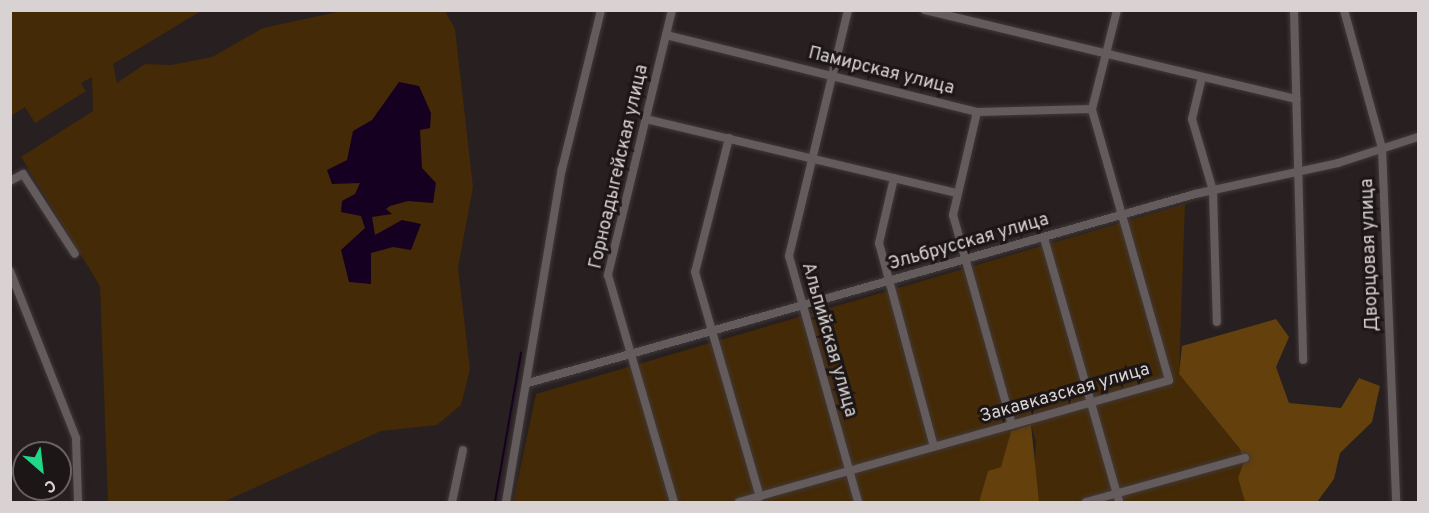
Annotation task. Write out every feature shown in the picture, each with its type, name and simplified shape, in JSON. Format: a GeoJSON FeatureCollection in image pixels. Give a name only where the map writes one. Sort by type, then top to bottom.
{"type":"FeatureCollection","features":[{"type":"Feature","properties":{"kind":"street"},"geometry":{"type":"LineString","coordinates":[[506,502],[528,383],[562,169],[601,10]]}},
{"type":"Feature","properties":{"kind":"street","name":"Горноадыгейская улица"},"geometry":{"type":"LineString","coordinates":[[672,10],[608,274],[674,502]]}},
{"type":"Feature","properties":{"kind":"street","name":"Альпийская улица"},"geometry":{"type":"LineString","coordinates":[[848,10],[789,256],[858,502]]}},
{"type":"Feature","properties":{"kind":"street"},"geometry":{"type":"LineString","coordinates":[[925,10],[1296,99]]}},
{"type":"Feature","properties":{"kind":"street"},"geometry":{"type":"LineString","coordinates":[[1092,109],[1117,10]]}},
{"type":"Feature","properties":{"kind":"street","name":"Дворцовая улица"},"geometry":{"type":"LineString","coordinates":[[1344,10],[1382,148],[1395,502]]}},
{"type":"Feature","properties":{"kind":"street"},"geometry":{"type":"LineString","coordinates":[[1292,11],[1303,360]]}},
{"type":"Feature","properties":{"kind":"street","name":"Памирская улица"},"geometry":{"type":"LineString","coordinates":[[666,35],[977,112],[1092,109]]}},
{"type":"Feature","properties":{"kind":"street"},"geometry":{"type":"LineString","coordinates":[[1202,77],[1192,119],[1213,191],[1217,322]]}},
{"type":"Feature","properties":{"kind":"street","name":"Закавказская улица"},"geometry":{"type":"LineString","coordinates":[[740,502],[1169,380],[1124,215],[1092,109]]}},
{"type":"Feature","properties":{"kind":"street"},"geometry":{"type":"LineString","coordinates":[[977,112],[953,215],[1012,425]]}},
{"type":"Feature","properties":{"kind":"street"},"geometry":{"type":"LineString","coordinates":[[646,119],[957,193]]}},
{"type":"Feature","properties":{"kind":"street","name":"Эльбрусская улица"},"geometry":{"type":"LineString","coordinates":[[528,383],[1124,215],[1296,172],[1419,137]]}},
{"type":"Feature","properties":{"kind":"street"},"geometry":{"type":"LineString","coordinates":[[729,138],[695,272],[760,497]]}},
{"type":"Feature","properties":{"kind":"street"},"geometry":{"type":"LineString","coordinates":[[10,181],[23,174],[75,255]]}},
{"type":"Feature","properties":{"kind":"street"},"geometry":{"type":"LineString","coordinates":[[894,178],[879,243],[934,447]]}},
{"type":"Feature","properties":{"kind":"street"},"geometry":{"type":"LineString","coordinates":[[1044,238],[1118,498]]}},
{"type":"Feature","properties":{"kind":"street"},"geometry":{"type":"LineString","coordinates":[[10,271],[76,438],[78,502]]}},
{"type":"Feature","properties":{"kind":"street"},"geometry":{"type":"LineString","coordinates":[[452,502],[463,450]]}},
{"type":"Feature","properties":{"kind":"street"},"geometry":{"type":"LineString","coordinates":[[1086,502],[1118,498],[1245,458]]}},
{"type":"Feature","properties":{"kind":"shaded area"},"geometry":{"type":"Polygon","coordinates":[[[10,11],[201,11],[113,64],[117,83],[145,64],[171,65],[212,57],[263,28],[342,11],[445,11],[455,29],[473,187],[458,268],[470,369],[461,405],[437,425],[381,431],[223,502],[108,502],[100,286],[21,157],[93,111],[92,77],[81,83],[86,91],[35,123],[25,107],[11,116],[10,11]]]}},
{"type":"Feature","properties":{"kind":"shaded area"},"geometry":{"type":"Polygon","coordinates":[[[399,82],[419,86],[431,113],[430,128],[420,130],[422,168],[436,183],[433,203],[408,201],[386,209],[392,214],[372,217],[375,235],[402,220],[421,224],[411,250],[393,247],[371,253],[371,284],[349,282],[341,250],[365,228],[361,216],[341,212],[342,201],[355,194],[360,183],[332,184],[327,170],[347,160],[353,131],[372,120],[399,82]]]}},
{"type":"Feature","properties":{"kind":"shaded area"},"geometry":{"type":"Polygon","coordinates":[[[1185,204],[1179,374],[1240,449],[1243,464],[1238,478],[1245,502],[1039,502],[1033,483],[1036,442],[1031,425],[1011,431],[1001,468],[988,472],[979,502],[513,502],[536,394],[1185,204]]]}},
{"type":"Feature","properties":{"kind":"shaded area"},"geometry":{"type":"Polygon","coordinates":[[[1276,319],[1289,337],[1276,367],[1289,403],[1341,408],[1359,378],[1380,386],[1372,422],[1340,453],[1334,479],[1317,502],[1245,502],[1238,478],[1243,464],[1240,449],[1179,374],[1182,346],[1276,319]]]}},
{"type":"Feature","properties":{"kind":"shaded area"},"geometry":{"type":"Polygon","coordinates":[[[1031,425],[1039,502],[979,502],[988,471],[1001,467],[1011,431],[1031,425]]]}},
{"type":"Feature","properties":{"kind":"waterway"},"geometry":{"type":"LineString","coordinates":[[495,502],[521,353]]}}]}
